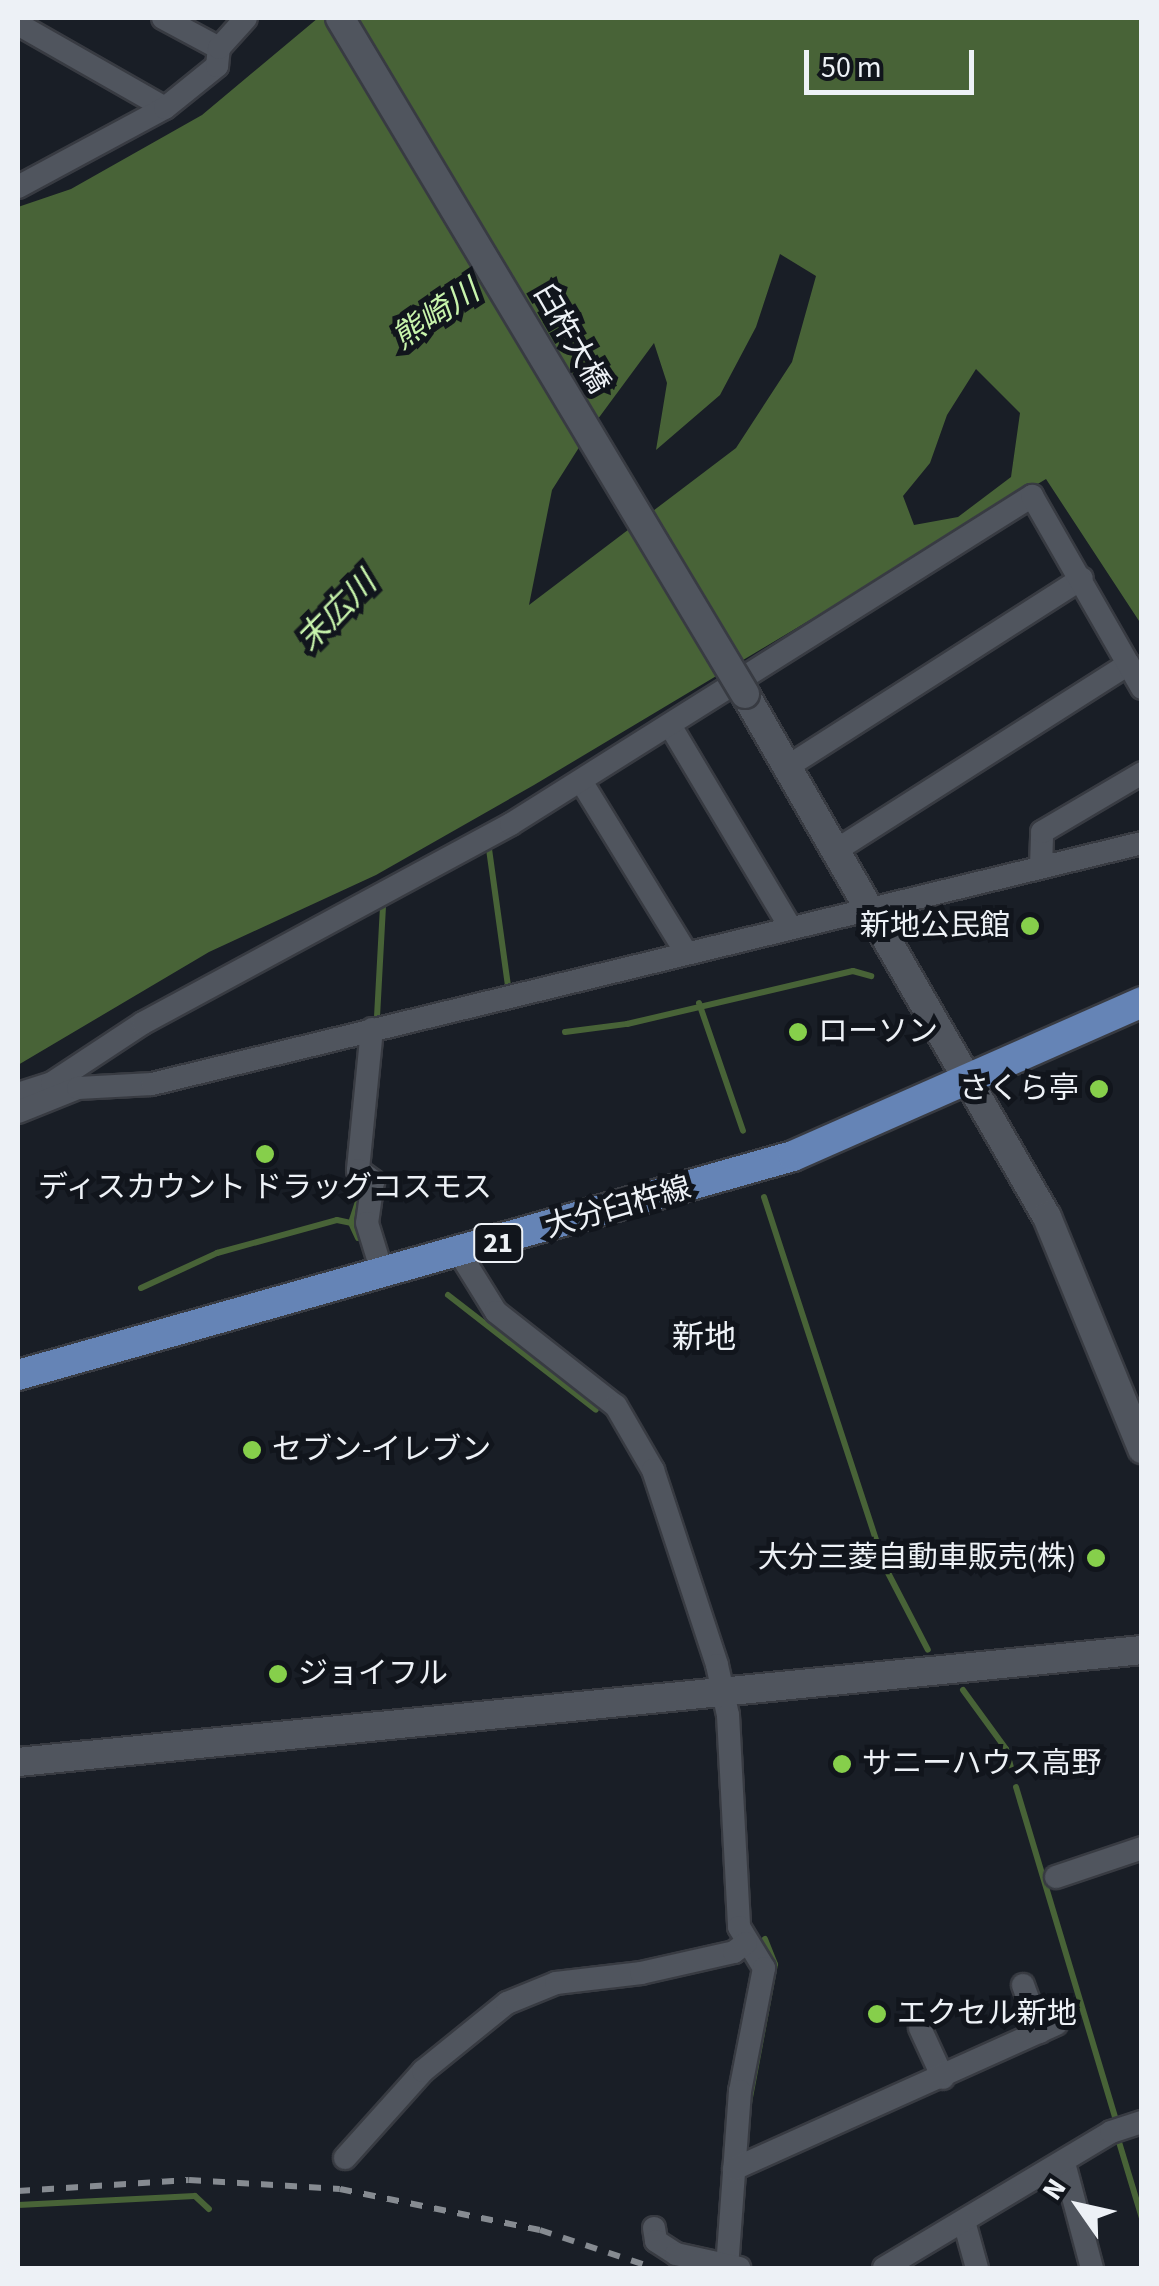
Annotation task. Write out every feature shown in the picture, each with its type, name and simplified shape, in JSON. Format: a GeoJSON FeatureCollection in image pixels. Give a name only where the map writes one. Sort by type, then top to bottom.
{"type":"FeatureCollection","features":[{"type":"Feature","properties":{"kind":"main road","name":"大分臼杵線"},"geometry":{"type":"LineString","coordinates":[[18,1375],[460,1254],[792,1156],[1142,1002]]}},
{"type":"Feature","properties":{"kind":"street"},"geometry":{"type":"LineString","coordinates":[[163,18],[219,48]]}},
{"type":"Feature","properties":{"kind":"street"},"geometry":{"type":"LineString","coordinates":[[18,187],[165,108],[218,66],[219,48],[246,18]]}},
{"type":"Feature","properties":{"kind":"street","name":"臼杵大橋"},"geometry":{"type":"LineString","coordinates":[[340,18],[744,694],[1047,1217],[1142,1448]]}},
{"type":"Feature","properties":{"kind":"street"},"geometry":{"type":"LineString","coordinates":[[23,28],[165,108]]}},
{"type":"Feature","properties":{"kind":"street"},"geometry":{"type":"LineString","coordinates":[[18,1094],[52,1083],[144,1023],[581,781],[1032,496],[1142,688]]}},
{"type":"Feature","properties":{"kind":"street"},"geometry":{"type":"LineString","coordinates":[[786,768],[1082,578]]}},
{"type":"Feature","properties":{"kind":"street"},"geometry":{"type":"LineString","coordinates":[[835,851],[1129,664]]}},
{"type":"Feature","properties":{"kind":"street"},"geometry":{"type":"LineString","coordinates":[[671,727],[790,928]]}},
{"type":"Feature","properties":{"kind":"street"},"geometry":{"type":"LineString","coordinates":[[1041,866],[1042,832],[1142,773]]}},
{"type":"Feature","properties":{"kind":"street"},"geometry":{"type":"LineString","coordinates":[[581,781],[684,949]]}},
{"type":"Feature","properties":{"kind":"street"},"geometry":{"type":"LineString","coordinates":[[18,1112],[78,1088],[152,1084],[684,949],[790,928],[1142,843]]}},
{"type":"Feature","properties":{"kind":"street"},"geometry":{"type":"LineString","coordinates":[[372,1029],[358,1170],[373,1181],[368,1223],[383,1275]]}},
{"type":"Feature","properties":{"kind":"street"},"geometry":{"type":"LineString","coordinates":[[460,1254],[496,1312],[600,1388],[626,1422],[653,1470],[723,1692],[739,1928],[764,1968],[740,2091],[743,2165],[731,2267],[676,2254],[656,2241],[654,2228]]}},
{"type":"Feature","properties":{"kind":"street"},"geometry":{"type":"LineString","coordinates":[[18,1762],[1142,1650]]}},
{"type":"Feature","properties":{"kind":"street"},"geometry":{"type":"LineString","coordinates":[[1056,1877],[1142,1848]]}},
{"type":"Feature","properties":{"kind":"street"},"geometry":{"type":"LineString","coordinates":[[345,2158],[423,2071],[507,2003],[556,1983],[641,1973],[734,1952],[746,1943]]}},
{"type":"Feature","properties":{"kind":"street"},"geometry":{"type":"LineString","coordinates":[[743,2165],[1048,2028],[1024,1985]]}},
{"type":"Feature","properties":{"kind":"street"},"geometry":{"type":"LineString","coordinates":[[920,2028],[943,2078]]}},
{"type":"Feature","properties":{"kind":"street"},"geometry":{"type":"LineString","coordinates":[[884,2268],[1142,2122]]}},
{"type":"Feature","properties":{"kind":"street"},"geometry":{"type":"LineString","coordinates":[[1064,2163],[1092,2268]]}},
{"type":"Feature","properties":{"kind":"street"},"geometry":{"type":"LineString","coordinates":[[965,2225],[976,2268]]}},
{"type":"Feature","properties":{"kind":"water"},"geometry":{"type":"Polygon","coordinates":[[[318,18],[1141,18],[1141,624],[1046,479],[534,785],[376,875],[209,952],[18,1065],[18,207],[71,189],[202,115],[318,18]],[[780,254],[756,327],[720,395],[656,450],[667,383],[654,343],[592,427],[552,490],[529,605],[736,448],[792,362],[816,276],[780,254]],[[976,369],[947,415],[930,463],[903,496],[914,525],[958,517],[1011,477],[1020,413],[976,369]]]}},
{"type":"Feature","properties":{"kind":"waterway"},"geometry":{"type":"LineString","coordinates":[[489,849],[508,986]]}},
{"type":"Feature","properties":{"kind":"waterway"},"geometry":{"type":"LineString","coordinates":[[377,1017],[383,907]]}},
{"type":"Feature","properties":{"kind":"waterway"},"geometry":{"type":"LineString","coordinates":[[565,1032],[627,1024],[853,971],[871,976]]}},
{"type":"Feature","properties":{"kind":"waterway"},"geometry":{"type":"LineString","coordinates":[[699,1003],[743,1131]]}},
{"type":"Feature","properties":{"kind":"waterway"},"geometry":{"type":"LineString","coordinates":[[358,1238],[351,1223],[361,1192]]}},
{"type":"Feature","properties":{"kind":"waterway"},"geometry":{"type":"LineString","coordinates":[[764,1197],[885,1567],[928,1650]]}},
{"type":"Feature","properties":{"kind":"waterway"},"geometry":{"type":"LineString","coordinates":[[141,1288],[217,1253],[337,1220],[351,1223]]}},
{"type":"Feature","properties":{"kind":"waterway"},"geometry":{"type":"LineString","coordinates":[[448,1295],[596,1410]]}},
{"type":"Feature","properties":{"kind":"waterway"},"geometry":{"type":"LineString","coordinates":[[963,1690],[1006,1749],[1011,1768]]}},
{"type":"Feature","properties":{"kind":"waterway"},"geometry":{"type":"LineString","coordinates":[[1016,1787],[1115,2118]]}},
{"type":"Feature","properties":{"kind":"waterway"},"geometry":{"type":"LineString","coordinates":[[749,2103],[775,1964],[765,1939]]}},
{"type":"Feature","properties":{"kind":"waterway"},"geometry":{"type":"LineString","coordinates":[[1119,2142],[1142,2218]]}},
{"type":"Feature","properties":{"kind":"waterway"},"geometry":{"type":"LineString","coordinates":[[18,2205],[195,2196],[209,2209]]}},
{"type":"Feature","properties":{"kind":"railway"},"geometry":{"type":"LineString","coordinates":[[18,2191],[189,2180],[340,2189],[540,2230],[654,2268]]}},
{"type":"Feature","properties":{"kind":"place","name":"新地公民館"},"geometry":{"type":"Point","coordinates":[1030,926]}},
{"type":"Feature","properties":{"kind":"place","name":"ローソン"},"geometry":{"type":"Point","coordinates":[798,1032]}},
{"type":"Feature","properties":{"kind":"place","name":"さくら亭"},"geometry":{"type":"Point","coordinates":[1099,1089]}},
{"type":"Feature","properties":{"kind":"place","name":"ディスカウント ドラッグコスモス"},"geometry":{"type":"Point","coordinates":[265,1154]}},
{"type":"Feature","properties":{"kind":"place","name":"セブン-イレブン"},"geometry":{"type":"Point","coordinates":[252,1450]}},
{"type":"Feature","properties":{"kind":"place","name":"大分三菱自動車販売(株)"},"geometry":{"type":"Point","coordinates":[1096,1558]}},
{"type":"Feature","properties":{"kind":"place","name":"ジョイフル"},"geometry":{"type":"Point","coordinates":[278,1674]}},
{"type":"Feature","properties":{"kind":"place","name":"サニーハウス高野"},"geometry":{"type":"Point","coordinates":[842,1764]}},
{"type":"Feature","properties":{"kind":"place","name":"エクセル新地"},"geometry":{"type":"Point","coordinates":[877,2014]}},
{"type":"Feature","properties":{"kind":"district","name":"新地"},"geometry":{"type":"Point","coordinates":[704,1338]}},
{"type":"Feature","properties":{"kind":"water label","name":"熊崎川"},"geometry":{"type":"Point","coordinates":[436,315]}},
{"type":"Feature","properties":{"kind":"water label","name":"末広川"},"geometry":{"type":"Point","coordinates":[337,612]}}]}
